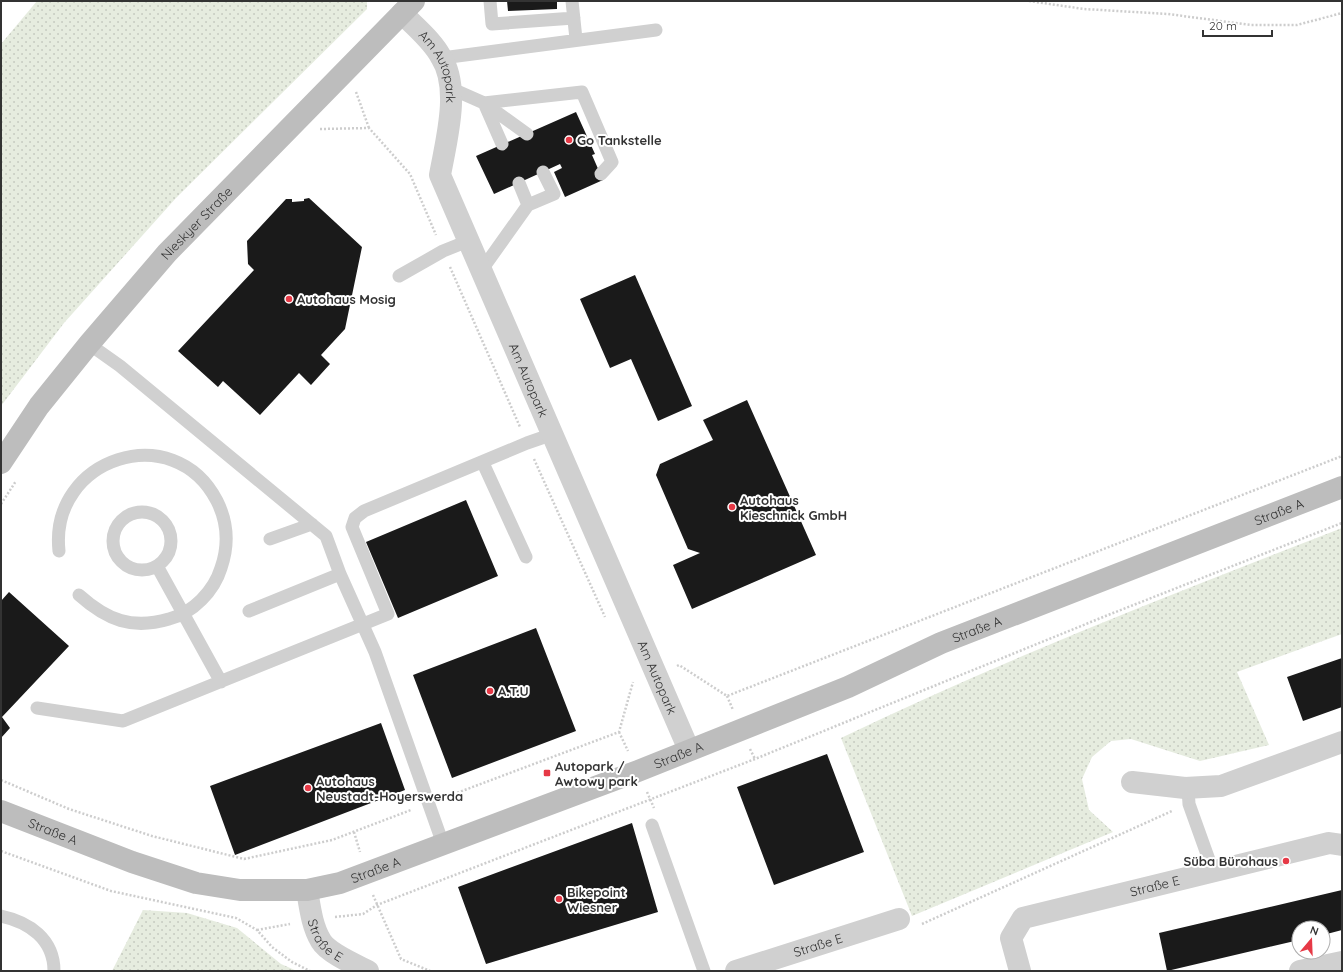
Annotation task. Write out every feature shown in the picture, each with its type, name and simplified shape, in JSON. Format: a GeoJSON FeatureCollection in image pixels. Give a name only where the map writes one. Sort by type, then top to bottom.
{"type":"FeatureCollection","features":[{"type":"Feature","properties":{"kind":"street","name":"Am Autopark"},"geometry":{"type":"LineString","coordinates":[[408,7],[442,58],[450,88],[450,121],[440,175],[658,674],[689,750]]}},
{"type":"Feature","properties":{"kind":"street","name":"Nieskyer Straße"},"geometry":{"type":"LineString","coordinates":[[1,463],[39,406],[89,344],[167,253],[408,7]]}},
{"type":"Feature","properties":{"kind":"street","name":"Straße A"},"geometry":{"type":"LineString","coordinates":[[1,811],[132,862],[196,882],[240,890],[307,890],[360,877],[443,844],[638,771],[848,687],[941,643],[1342,487]]}},
{"type":"Feature","properties":{"kind":"street"},"geometry":{"type":"LineString","coordinates":[[1132,782],[1189,796],[1342,742]]}},
{"type":"Feature","properties":{"kind":"street","name":"Straße E"},"geometry":{"type":"LineString","coordinates":[[1020,971],[1011,938],[1023,918],[1329,843],[1342,845]]}},
{"type":"Feature","properties":{"kind":"street","name":"Straße E"},"geometry":{"type":"LineString","coordinates":[[307,890],[312,920],[322,943],[341,957],[368,971]]}},
{"type":"Feature","properties":{"kind":"street","name":"Straße E"},"geometry":{"type":"LineString","coordinates":[[736,971],[899,919]]}},
{"type":"Feature","properties":{"kind":"street"},"geometry":{"type":"LineString","coordinates":[[1300,971],[1342,962]]}},
{"type":"Feature","properties":{"kind":"lane"},"geometry":{"type":"LineString","coordinates":[[490,1],[492,24],[574,18]]}},
{"type":"Feature","properties":{"kind":"lane"},"geometry":{"type":"LineString","coordinates":[[572,1],[576,39]]}},
{"type":"Feature","properties":{"kind":"lane"},"geometry":{"type":"LineString","coordinates":[[442,58],[576,39],[656,30]]}},
{"type":"Feature","properties":{"kind":"lane"},"geometry":{"type":"LineString","coordinates":[[450,88],[484,103],[527,134]]}},
{"type":"Feature","properties":{"kind":"lane"},"geometry":{"type":"LineString","coordinates":[[484,103],[582,92],[612,162],[600,174]]}},
{"type":"Feature","properties":{"kind":"lane"},"geometry":{"type":"LineString","coordinates":[[484,103],[502,144]]}},
{"type":"Feature","properties":{"kind":"lane"},"geometry":{"type":"LineString","coordinates":[[481,271],[528,205],[558,192],[543,172]]}},
{"type":"Feature","properties":{"kind":"lane"},"geometry":{"type":"LineString","coordinates":[[519,183],[528,205]]}},
{"type":"Feature","properties":{"kind":"lane"},"geometry":{"type":"LineString","coordinates":[[399,276],[443,251],[468,241]]}},
{"type":"Feature","properties":{"kind":"lane"},"geometry":{"type":"LineString","coordinates":[[89,344],[120,366],[326,536],[340,574],[375,652],[443,844]]}},
{"type":"Feature","properties":{"kind":"lane"},"geometry":{"type":"LineString","coordinates":[[37,708],[123,721],[388,614],[352,527],[355,518],[364,511],[483,463],[527,443],[553,434]]}},
{"type":"Feature","properties":{"kind":"lane"},"geometry":{"type":"LineString","coordinates":[[59,551],[58,539],[60,522],[65,504],[74,489],[87,476],[101,466],[118,459],[136,456],[154,456],[171,460],[187,468],[201,479],[213,493],[222,512],[227,532],[226,554],[220,574],[209,592],[194,607],[175,617],[155,623],[134,624],[113,619],[94,609],[79,595]]}},
{"type":"Feature","properties":{"kind":"lane"},"geometry":{"type":"LineString","coordinates":[[483,463],[526,557]]}},
{"type":"Feature","properties":{"kind":"lane"},"geometry":{"type":"LineString","coordinates":[[143,512],[160,518],[166,525],[170,534],[170,548],[164,560],[156,566],[138,570],[128,567],[120,561],[114,548],[114,533],[118,524],[125,517],[133,513],[143,512]]}},
{"type":"Feature","properties":{"kind":"lane"},"geometry":{"type":"LineString","coordinates":[[270,539],[312,524]]}},
{"type":"Feature","properties":{"kind":"lane"},"geometry":{"type":"LineString","coordinates":[[156,566],[220,682]]}},
{"type":"Feature","properties":{"kind":"lane"},"geometry":{"type":"LineString","coordinates":[[249,611],[340,574]]}},
{"type":"Feature","properties":{"kind":"lane"},"geometry":{"type":"LineString","coordinates":[[1189,796],[1213,872]]}},
{"type":"Feature","properties":{"kind":"lane"},"geometry":{"type":"LineString","coordinates":[[652,825],[704,971]]}},
{"type":"Feature","properties":{"kind":"lane"},"geometry":{"type":"LineString","coordinates":[[1,916],[15,919],[29,926],[42,936],[49,948],[54,971]]}},
{"type":"Feature","properties":{"kind":"path"},"geometry":{"type":"LineString","coordinates":[[1029,1],[1084,9],[1168,14],[1251,25],[1297,25],[1342,13]]}},
{"type":"Feature","properties":{"kind":"path"},"geometry":{"type":"LineString","coordinates":[[354,86],[369,128]]}},
{"type":"Feature","properties":{"kind":"path"},"geometry":{"type":"LineString","coordinates":[[634,684],[679,665],[727,696],[1342,456]]}},
{"type":"Feature","properties":{"kind":"path"},"geometry":{"type":"LineString","coordinates":[[257,930],[312,920],[363,914],[377,905],[755,759],[1108,615],[1342,523]]}},
{"type":"Feature","properties":{"kind":"path"},"geometry":{"type":"LineString","coordinates":[[899,919],[920,925],[1189,796]]}},
{"type":"Feature","properties":{"kind":"path"},"geometry":{"type":"LineString","coordinates":[[1,851],[111,891],[236,918],[257,930],[277,950],[292,962],[310,971]]}},
{"type":"Feature","properties":{"kind":"path"},"geometry":{"type":"LineString","coordinates":[[377,905],[401,958],[430,971]]}},
{"type":"Feature","properties":{"kind":"shaded area"},"geometry":{"type":"Polygon","coordinates":[[[37,1],[367,1],[367,9],[176,198],[64,323],[1,406],[1,44],[37,1]]]}},
{"type":"Feature","properties":{"kind":"shaded area"},"geometry":{"type":"Polygon","coordinates":[[[1342,528],[1342,634],[1237,672],[1269,745],[1200,761],[1131,739],[1111,741],[1092,757],[1082,779],[1089,810],[1113,832],[912,916],[841,738],[964,681],[1089,628],[1342,528]]]}},
{"type":"Feature","properties":{"kind":"shaded area"},"geometry":{"type":"Polygon","coordinates":[[[143,910],[187,913],[237,928],[281,964],[297,971],[112,971],[143,910]]]}},
{"type":"Feature","properties":{"kind":"building"},"geometry":{"type":"Polygon","coordinates":[[[507,1],[557,1],[557,9],[508,11],[507,1]]]}},
{"type":"Feature","properties":{"kind":"building"},"geometry":{"type":"Polygon","coordinates":[[[576,112],[595,154],[592,155],[603,180],[565,197],[554,172],[562,168],[560,164],[494,194],[476,156],[576,112]]]}},
{"type":"Feature","properties":{"kind":"building","name":"Autohaus Mosig"},"geometry":{"type":"Polygon","coordinates":[[[309,198],[362,247],[345,329],[321,355],[330,364],[311,385],[299,373],[260,415],[223,381],[218,387],[178,351],[254,270],[248,264],[247,241],[286,199],[292,199],[292,202],[304,201],[304,199],[309,198]]]}},
{"type":"Feature","properties":{"kind":"building"},"geometry":{"type":"Polygon","coordinates":[[[635,275],[692,406],[658,421],[631,359],[610,368],[580,299],[635,275]]]}},
{"type":"Feature","properties":{"kind":"building","name":"Autohaus Kieschnick GmbH"},"geometry":{"type":"Polygon","coordinates":[[[747,400],[816,555],[692,609],[673,565],[700,553],[688,549],[656,475],[660,464],[713,440],[703,420],[747,400]]]}},
{"type":"Feature","properties":{"kind":"building"},"geometry":{"type":"Polygon","coordinates":[[[466,500],[498,576],[398,618],[366,542],[466,500]]]}},
{"type":"Feature","properties":{"kind":"building"},"geometry":{"type":"Polygon","coordinates":[[[9,592],[69,646],[2,717],[10,728],[1,738],[1,601],[9,592]]]}},
{"type":"Feature","properties":{"kind":"building","name":"A.T.U"},"geometry":{"type":"Polygon","coordinates":[[[536,628],[576,731],[452,778],[413,675],[536,628]]]}},
{"type":"Feature","properties":{"kind":"building"},"geometry":{"type":"Polygon","coordinates":[[[1342,658],[1342,707],[1303,721],[1287,677],[1342,658]]]}},
{"type":"Feature","properties":{"kind":"building","name":"Autohaus Neustadt-Hoyerswerda"},"geometry":{"type":"Polygon","coordinates":[[[381,723],[405,790],[235,855],[210,786],[381,723]]]}},
{"type":"Feature","properties":{"kind":"building"},"geometry":{"type":"Polygon","coordinates":[[[827,754],[864,852],[774,885],[737,787],[827,754]]]}},
{"type":"Feature","properties":{"kind":"building","name":"Bikepoint Wiesner"},"geometry":{"type":"Polygon","coordinates":[[[632,823],[658,912],[486,964],[458,887],[632,823]]]}},
{"type":"Feature","properties":{"kind":"building"},"geometry":{"type":"Polygon","coordinates":[[[1342,890],[1342,930],[1331,933],[1331,920],[1291,920],[1291,942],[1167,971],[1159,933],[1342,890]]]}},
{"type":"Feature","properties":{"kind":"place","name":"Go Tankstelle"},"geometry":{"type":"Point","coordinates":[569,140]}},
{"type":"Feature","properties":{"kind":"place","name":"Autohaus Mosig"},"geometry":{"type":"Point","coordinates":[289,299]}},
{"type":"Feature","properties":{"kind":"place","name":"Autohaus Kieschnick GmbH"},"geometry":{"type":"Point","coordinates":[732,507]}},
{"type":"Feature","properties":{"kind":"place","name":"A.T.U"},"geometry":{"type":"Point","coordinates":[490,691]}},
{"type":"Feature","properties":{"kind":"place","name":"Autopark / Awtowy park"},"geometry":{"type":"Point","coordinates":[547,773]}},
{"type":"Feature","properties":{"kind":"place","name":"Autohaus Neustadt-Hoyerswerda"},"geometry":{"type":"Point","coordinates":[308,788]}},
{"type":"Feature","properties":{"kind":"place","name":"Süba Bürohaus"},"geometry":{"type":"Point","coordinates":[1286,861]}},
{"type":"Feature","properties":{"kind":"place","name":"Bikepoint Wiesner"},"geometry":{"type":"Point","coordinates":[559,899]}}]}
